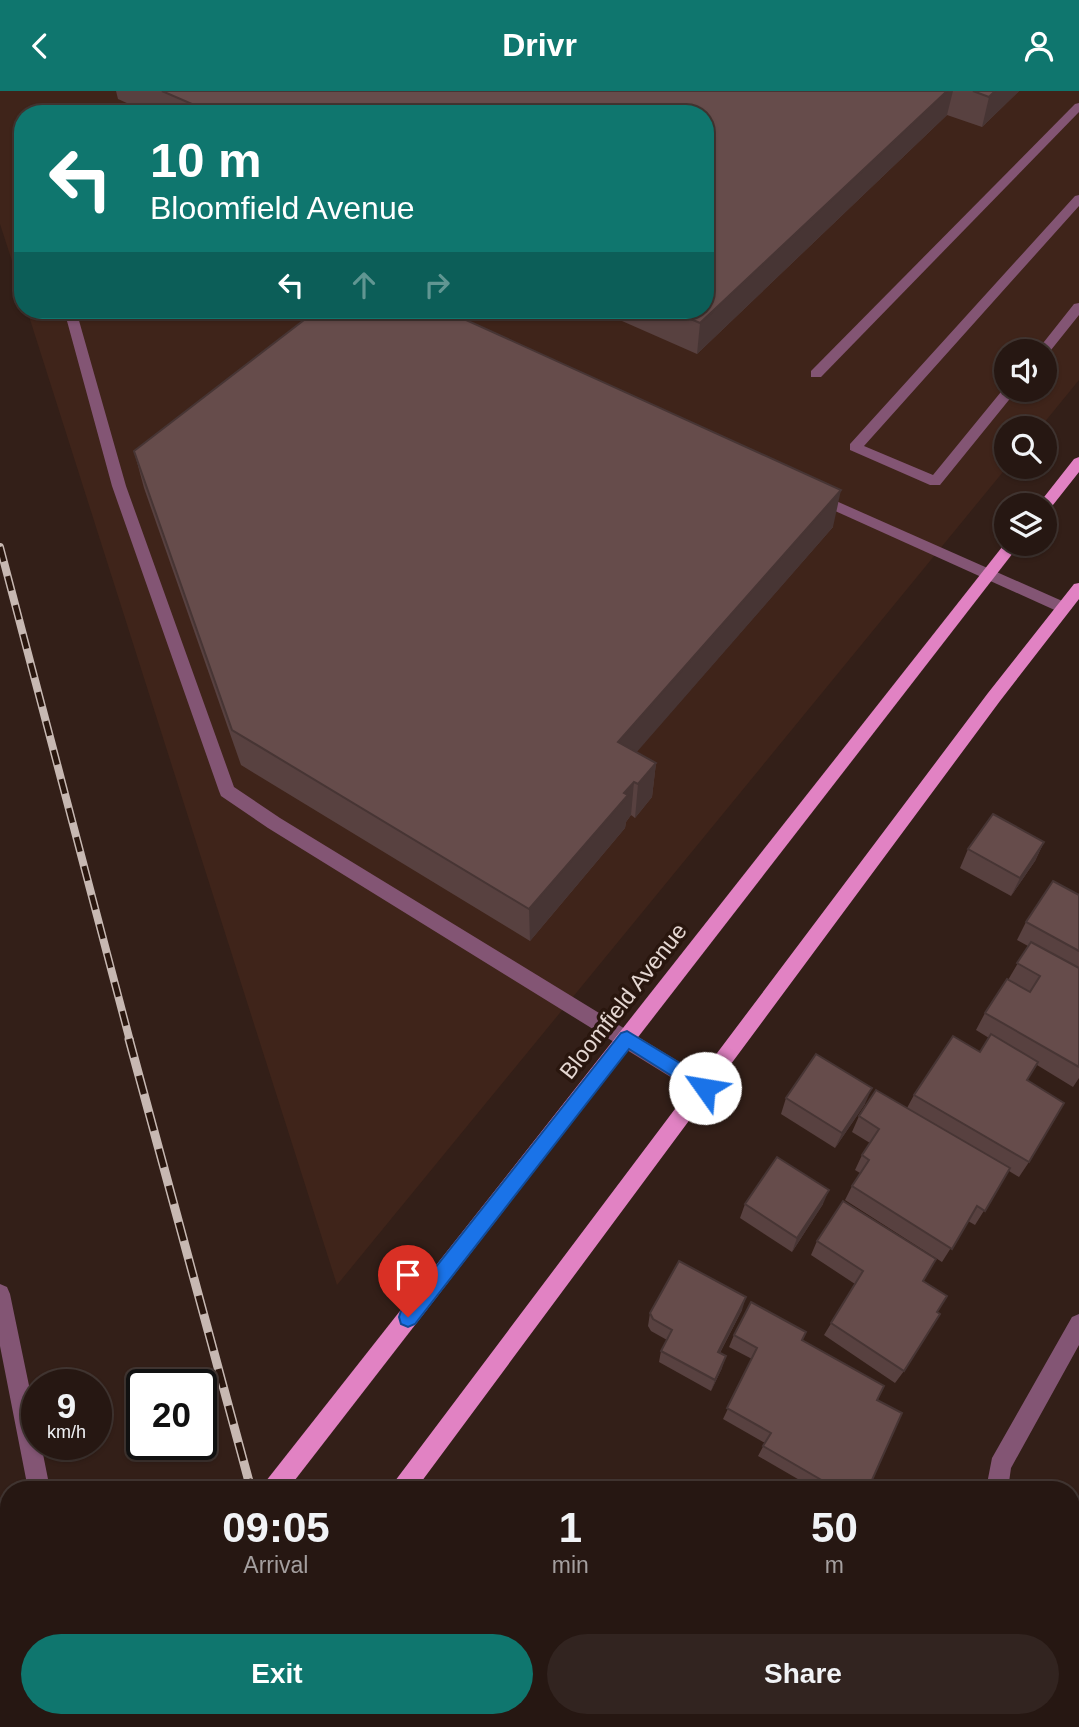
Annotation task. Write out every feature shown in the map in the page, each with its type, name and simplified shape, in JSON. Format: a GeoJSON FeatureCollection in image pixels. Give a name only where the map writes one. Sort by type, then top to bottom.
{"type":"FeatureCollection","features":[{"type":"Feature","properties":{"kind":"main road"},"geometry":{"type":"LineString","coordinates":[[1054,493],[1079,462]]}},
{"type":"Feature","properties":{"kind":"main road","name":"Bloomfield Avenue"},"geometry":{"type":"LineString","coordinates":[[280,1481],[1003,556]]}},
{"type":"Feature","properties":{"kind":"main road"},"geometry":{"type":"LineString","coordinates":[[409,1481],[1079,587]]}},
{"type":"Feature","properties":{"kind":"street"},"geometry":{"type":"LineString","coordinates":[[816,375],[1079,106]]}},
{"type":"Feature","properties":{"kind":"street"},"geometry":{"type":"LineString","coordinates":[[1000,402],[935,482],[855,447],[1079,199]]}},
{"type":"Feature","properties":{"kind":"street"},"geometry":{"type":"LineString","coordinates":[[1053,339],[1079,307]]}},
{"type":"Feature","properties":{"kind":"street"},"geometry":{"type":"LineString","coordinates":[[73,319],[119,486],[227,791],[274,823],[705,1088]]}},
{"type":"Feature","properties":{"kind":"street"},"geometry":{"type":"LineString","coordinates":[[799,490],[1064,608]]}},
{"type":"Feature","properties":{"kind":"street"},"geometry":{"type":"LineString","coordinates":[[0,1294],[37,1481]]}},
{"type":"Feature","properties":{"kind":"street"},"geometry":{"type":"LineString","coordinates":[[998,1481],[1000,1466],[1079,1324]]}},
{"type":"Feature","properties":{"kind":"shaded area"},"geometry":{"type":"Polygon","coordinates":[[[0,91],[1079,91],[1079,380],[1050,416],[994,416],[994,479],[997,479],[337,1285],[30,319],[714,319],[714,105],[14,105],[14,267],[0,224],[0,91]]]}},
{"type":"Feature","properties":{"kind":"building"},"geometry":{"type":"Polygon","coordinates":[[[162,91],[947,91],[714,310],[714,105],[194,105],[162,91]]]}},
{"type":"Feature","properties":{"kind":"building"},"geometry":{"type":"Polygon","coordinates":[[[973,91],[995,91],[989,97],[973,91]]]}},
{"type":"Feature","properties":{"kind":"building"},"geometry":{"type":"Polygon","coordinates":[[[305,319],[464,319],[841,490],[618,742],[656,763],[638,784],[634,782],[624,793],[628,795],[529,909],[232,730],[134,451],[305,319]]]}},
{"type":"Feature","properties":{"kind":"building"},"geometry":{"type":"Polygon","coordinates":[[[993,814],[1044,842],[1020,878],[968,849],[993,814]]]}},
{"type":"Feature","properties":{"kind":"building"},"geometry":{"type":"Polygon","coordinates":[[[1053,881],[1079,895],[1079,951],[1026,922],[1053,881]]]}},
{"type":"Feature","properties":{"kind":"building"},"geometry":{"type":"Polygon","coordinates":[[[1031,942],[1079,968],[1079,1067],[985,1013],[1007,979],[1030,992],[1040,976],[1017,963],[1031,942]]]}},
{"type":"Feature","properties":{"kind":"building"},"geometry":{"type":"Polygon","coordinates":[[[991,1034],[1038,1062],[1027,1080],[1064,1103],[1029,1162],[914,1095],[953,1036],[980,1052],[991,1034]]]}},
{"type":"Feature","properties":{"kind":"building"},"geometry":{"type":"Polygon","coordinates":[[[816,1054],[872,1088],[842,1133],[786,1098],[816,1054]]]}},
{"type":"Feature","properties":{"kind":"building"},"geometry":{"type":"Polygon","coordinates":[[[876,1090],[1010,1168],[985,1211],[977,1206],[952,1249],[852,1186],[869,1160],[862,1155],[879,1129],[859,1116],[876,1090]]]}},
{"type":"Feature","properties":{"kind":"building"},"geometry":{"type":"Polygon","coordinates":[[[777,1157],[829,1190],[797,1238],[745,1204],[777,1157]]]}},
{"type":"Feature","properties":{"kind":"building"},"geometry":{"type":"Polygon","coordinates":[[[843,1201],[936,1259],[923,1281],[947,1296],[937,1312],[940,1314],[904,1371],[831,1323],[863,1271],[817,1241],[843,1201]]]}},
{"type":"Feature","properties":{"kind":"building"},"geometry":{"type":"Polygon","coordinates":[[[679,1261],[746,1297],[718,1352],[726,1356],[715,1380],[661,1351],[672,1330],[653,1319],[650,1313],[679,1261]]]}},
{"type":"Feature","properties":{"kind":"building"},"geometry":{"type":"Polygon","coordinates":[[[751,1302],[806,1332],[802,1340],[884,1386],[877,1400],[902,1413],[872,1481],[823,1481],[763,1446],[771,1433],[727,1408],[757,1348],[734,1335],[751,1302]]]}},
{"type":"Feature","properties":{"kind":"railway"},"geometry":{"type":"LineString","coordinates":[[0,547],[130,1041]]}},
{"type":"Feature","properties":{"kind":"railway"},"geometry":{"type":"LineString","coordinates":[[129,1039],[249,1481]]}},
{"type":"Feature","properties":{"kind":"route"},"geometry":{"type":"LineString","coordinates":[[408,1317],[627,1038],[705,1088]]}}]}
